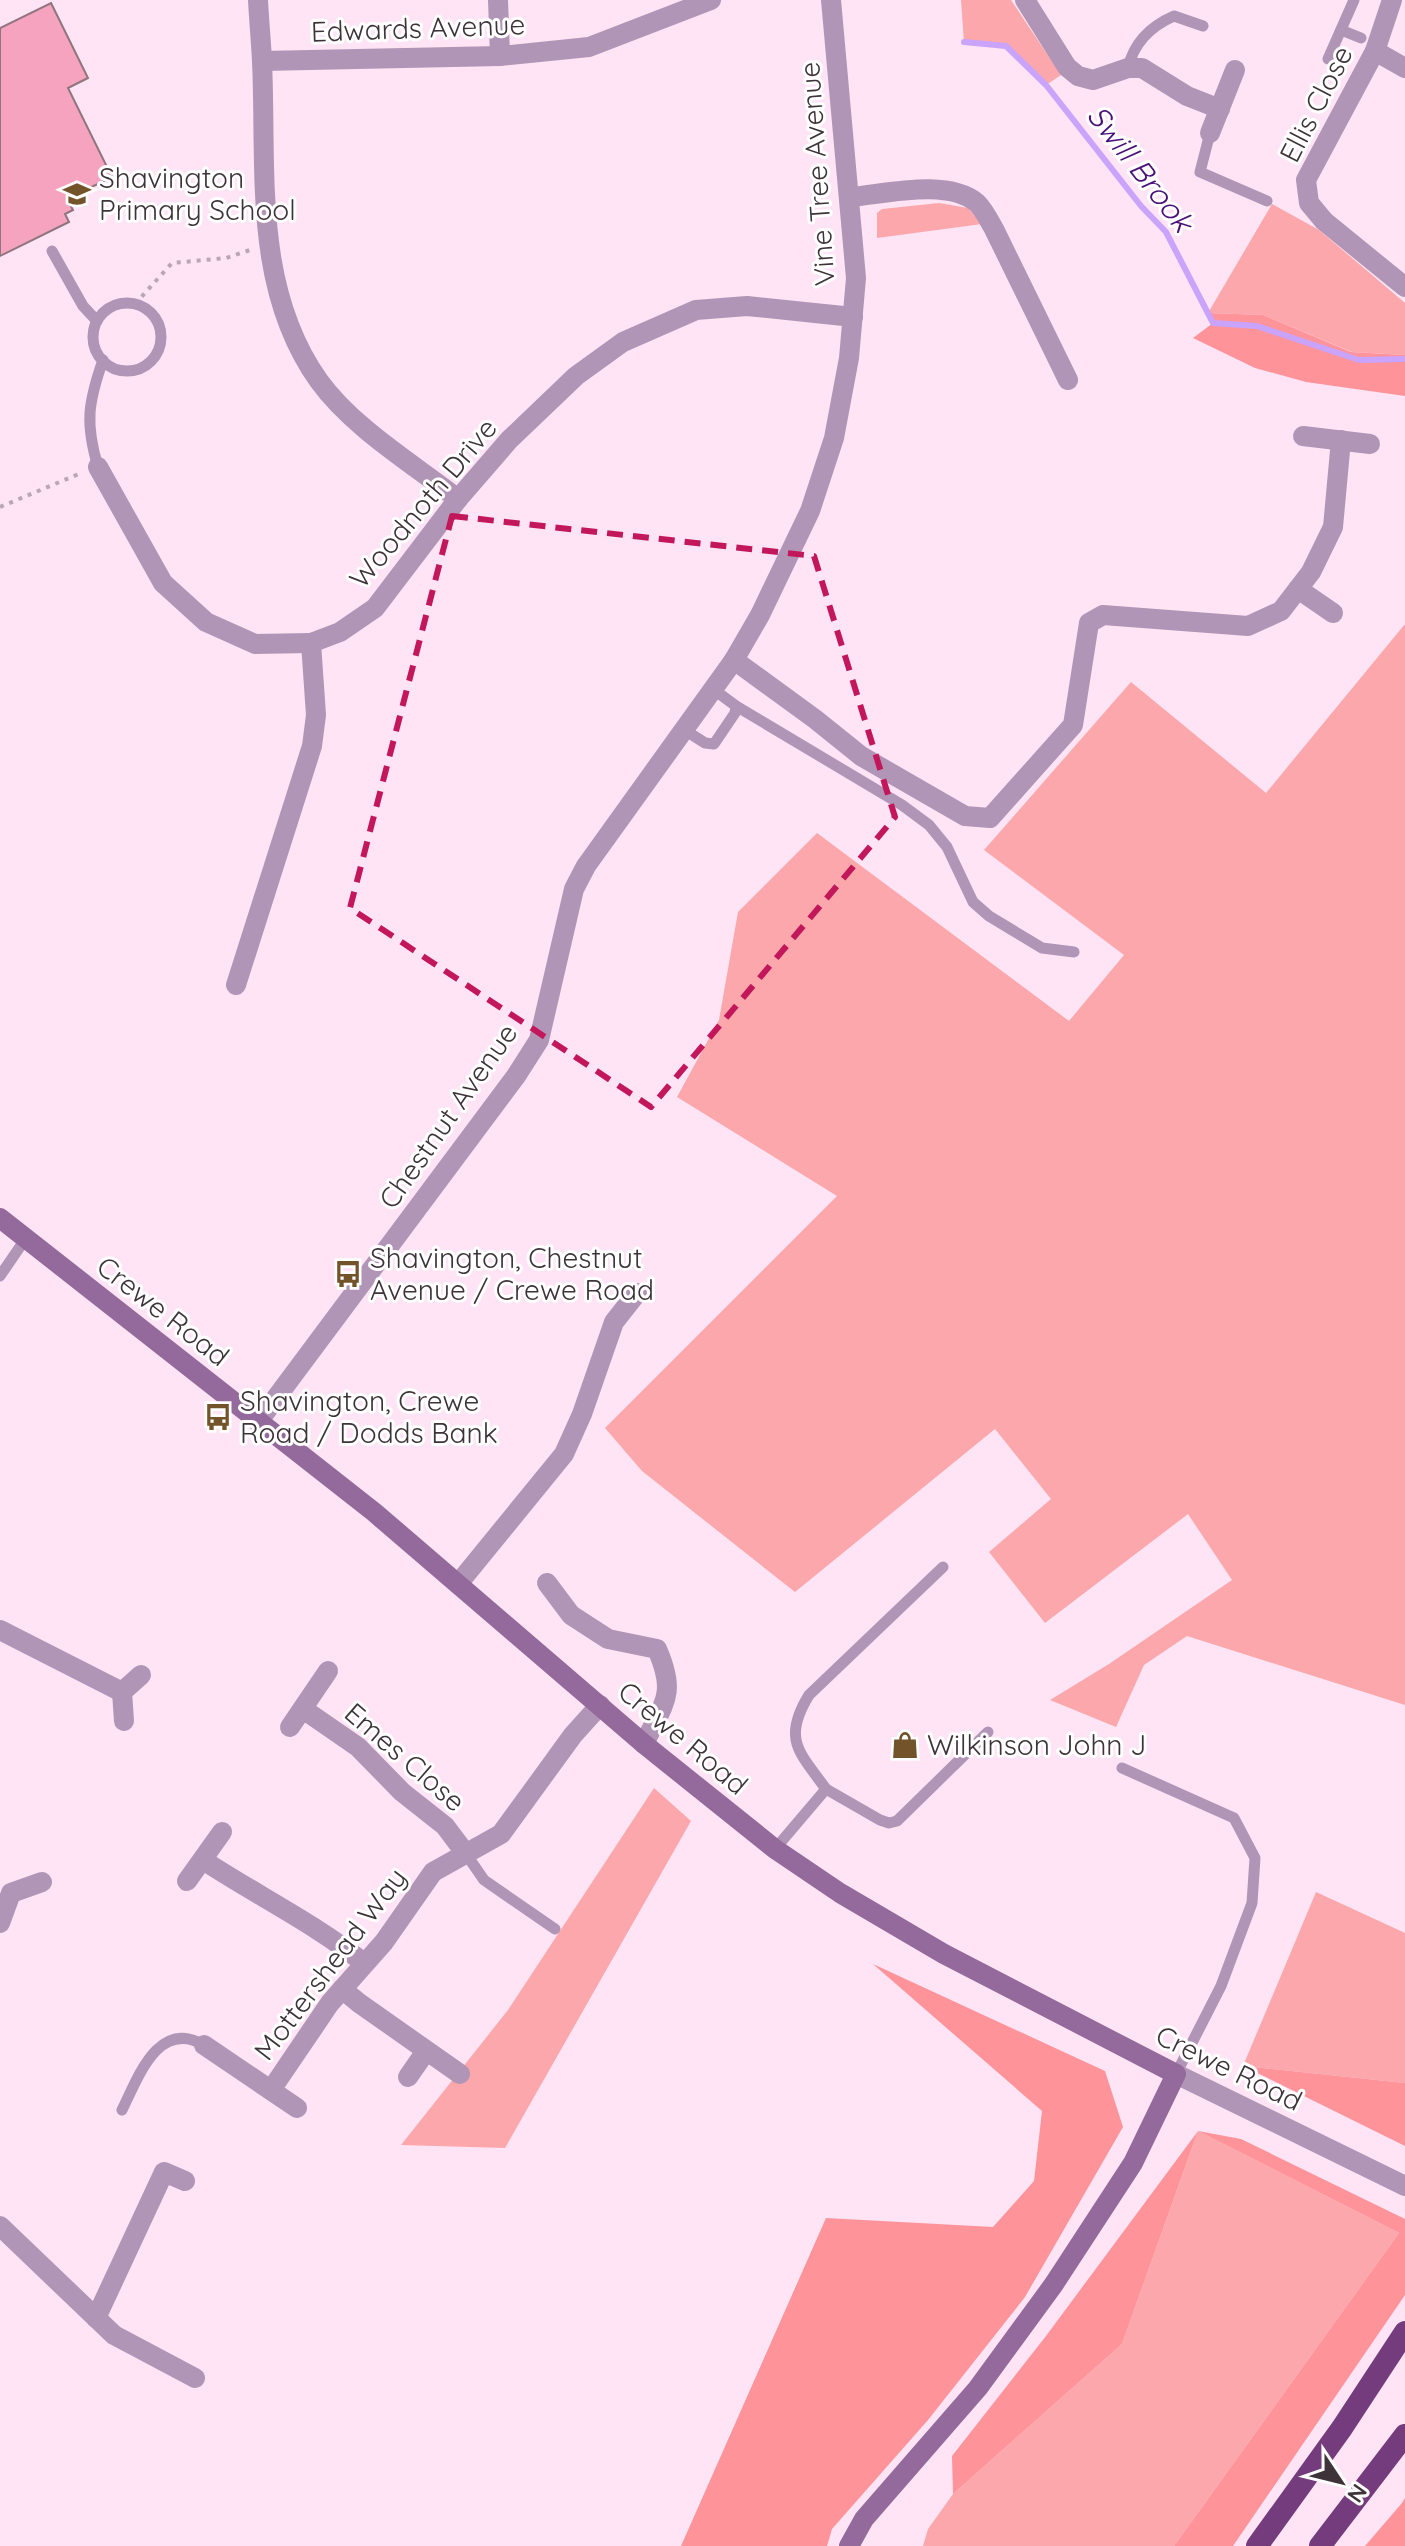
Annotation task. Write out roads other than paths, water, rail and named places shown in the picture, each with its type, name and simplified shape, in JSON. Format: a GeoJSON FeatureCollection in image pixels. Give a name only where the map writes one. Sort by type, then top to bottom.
{"type":"FeatureCollection","features":[{"type":"Feature","properties":{"kind":"highway"},"geometry":{"type":"LineString","coordinates":[[1257,2546],[1342,2428],[1405,2332]]}},
{"type":"Feature","properties":{"kind":"highway"},"geometry":{"type":"LineString","coordinates":[[1320,2546],[1405,2435]]}},
{"type":"Feature","properties":{"kind":"main road","name":"Crewe Road"},"geometry":{"type":"LineString","coordinates":[[0,1218],[374,1512],[644,1744],[775,1849],[840,1893],[944,1954],[1176,2074]]}},
{"type":"Feature","properties":{"kind":"main road"},"geometry":{"type":"LineString","coordinates":[[849,2546],[864,2519],[978,2388],[1054,2284],[1133,2163],[1176,2074]]}},
{"type":"Feature","properties":{"kind":"street"},"geometry":{"type":"LineString","coordinates":[[258,0],[269,244],[276,286],[290,333],[319,382],[357,421],[458,499]]}},
{"type":"Feature","properties":{"kind":"street"},"geometry":{"type":"LineString","coordinates":[[498,0],[500,56]]}},
{"type":"Feature","properties":{"kind":"street","name":"Edwards Avenue"},"geometry":{"type":"LineString","coordinates":[[262,61],[500,56],[589,47],[711,0]]}},
{"type":"Feature","properties":{"kind":"street","name":"Vine Tree Avenue"},"geometry":{"type":"LineString","coordinates":[[760,615],[795,545],[822,477],[843,395],[853,317],[856,278],[831,0]]}},
{"type":"Feature","properties":{"kind":"street"},"geometry":{"type":"LineString","coordinates":[[1025,0],[1067,67],[1078,76],[1093,80],[1128,68],[1142,68],[1187,96],[1220,109]]}},
{"type":"Feature","properties":{"kind":"street","name":"Ellis Close"},"geometry":{"type":"LineString","coordinates":[[1392,0],[1306,180],[1309,203],[1324,221],[1405,287]]}},
{"type":"Feature","properties":{"kind":"street"},"geometry":{"type":"LineString","coordinates":[[1368,45],[1405,68]]}},
{"type":"Feature","properties":{"kind":"street"},"geometry":{"type":"LineString","coordinates":[[1210,133],[1235,70]]}},
{"type":"Feature","properties":{"kind":"street"},"geometry":{"type":"LineString","coordinates":[[850,197],[951,190],[980,206],[1068,380]]}},
{"type":"Feature","properties":{"kind":"street","name":"Woodnoth Drive"},"geometry":{"type":"LineString","coordinates":[[311,643],[340,632],[375,608],[458,499],[509,440],[576,376],[623,342],[696,310],[747,306],[853,317]]}},
{"type":"Feature","properties":{"kind":"street"},"geometry":{"type":"LineString","coordinates":[[1303,436],[1370,444]]}},
{"type":"Feature","properties":{"kind":"street"},"geometry":{"type":"LineString","coordinates":[[734,660],[861,756],[965,816],[990,818],[1073,725],[1089,623],[1103,615],[1248,626],[1281,611],[1311,572],[1333,527],[1341,440]]}},
{"type":"Feature","properties":{"kind":"street"},"geometry":{"type":"LineString","coordinates":[[98,467],[163,583],[206,622],[255,644],[311,643],[316,715],[312,746],[236,985]]}},
{"type":"Feature","properties":{"kind":"street"},"geometry":{"type":"LineString","coordinates":[[1298,589],[1333,613]]}},
{"type":"Feature","properties":{"kind":"street","name":"Chestnut Avenue"},"geometry":{"type":"LineString","coordinates":[[258,1422],[535,1048],[544,1024],[574,889],[586,866],[734,660],[760,615]]}},
{"type":"Feature","properties":{"kind":"street"},"geometry":{"type":"LineString","coordinates":[[458,1584],[564,1454],[582,1414],[614,1322],[637,1293]]}},
{"type":"Feature","properties":{"kind":"street"},"geometry":{"type":"LineString","coordinates":[[547,1583],[571,1615],[608,1639],[657,1649],[669,1675],[667,1696],[644,1744]]}},
{"type":"Feature","properties":{"kind":"street"},"geometry":{"type":"LineString","coordinates":[[0,1630],[122,1692]]}},
{"type":"Feature","properties":{"kind":"street","name":"Emes Close"},"geometry":{"type":"LineString","coordinates":[[290,1727],[328,1671]]}},
{"type":"Feature","properties":{"kind":"street"},"geometry":{"type":"LineString","coordinates":[[122,1692],[141,1675]]}},
{"type":"Feature","properties":{"kind":"street"},"geometry":{"type":"LineString","coordinates":[[122,1692],[124,1721]]}},
{"type":"Feature","properties":{"kind":"street","name":"Mottershead Way"},"geometry":{"type":"LineString","coordinates":[[271,2090],[342,1989],[384,1942],[433,1872],[501,1834],[573,1735],[600,1705]]}},
{"type":"Feature","properties":{"kind":"street","name":"Emes Close"},"geometry":{"type":"LineString","coordinates":[[303,1709],[358,1747],[402,1792],[445,1826],[466,1854]]}},
{"type":"Feature","properties":{"kind":"street"},"geometry":{"type":"LineString","coordinates":[[187,1881],[222,1832]]}},
{"type":"Feature","properties":{"kind":"street"},"geometry":{"type":"LineString","coordinates":[[203,1860],[253,1893],[309,1924],[364,1963]]}},
{"type":"Feature","properties":{"kind":"street"},"geometry":{"type":"LineString","coordinates":[[0,1923],[6,1886],[42,1882]]}},
{"type":"Feature","properties":{"kind":"street"},"geometry":{"type":"LineString","coordinates":[[342,1989],[460,2074]]}},
{"type":"Feature","properties":{"kind":"street","name":"Mottershead Way"},"geometry":{"type":"LineString","coordinates":[[204,2045],[297,2108]]}},
{"type":"Feature","properties":{"kind":"street"},"geometry":{"type":"LineString","coordinates":[[408,2077],[426,2051]]}},
{"type":"Feature","properties":{"kind":"street","name":"Crewe Road"},"geometry":{"type":"LineString","coordinates":[[1176,2074],[1405,2186]]}},
{"type":"Feature","properties":{"kind":"street"},"geometry":{"type":"LineString","coordinates":[[96,2318],[164,2172],[185,2181]]}},
{"type":"Feature","properties":{"kind":"street"},"geometry":{"type":"LineString","coordinates":[[0,2226],[114,2335],[195,2378]]}},
{"type":"Feature","properties":{"kind":"lane"},"geometry":{"type":"LineString","coordinates":[[1328,59],[1354,0]]}},
{"type":"Feature","properties":{"kind":"lane"},"geometry":{"type":"LineString","coordinates":[[1128,68],[1132,51],[1160,22],[1174,16],[1203,26]]}},
{"type":"Feature","properties":{"kind":"lane"},"geometry":{"type":"LineString","coordinates":[[1341,30],[1368,45]]}},
{"type":"Feature","properties":{"kind":"lane"},"geometry":{"type":"LineString","coordinates":[[1210,133],[1200,172],[1267,201]]}},
{"type":"Feature","properties":{"kind":"lane"},"geometry":{"type":"LineString","coordinates":[[52,251],[83,306],[97,321]]}},
{"type":"Feature","properties":{"kind":"lane"},"geometry":{"type":"LineString","coordinates":[[135,304],[154,316],[161,337],[159,348],[145,365],[135,370],[123,370],[103,360],[96,348],[94,335],[97,321],[113,306],[135,304]]}},
{"type":"Feature","properties":{"kind":"lane"},"geometry":{"type":"LineString","coordinates":[[98,467],[88,419],[103,360]]}},
{"type":"Feature","properties":{"kind":"lane"},"geometry":{"type":"LineString","coordinates":[[713,689],[736,706],[902,805],[929,825],[947,847],[973,902],[989,916],[1042,948],[1074,952]]}},
{"type":"Feature","properties":{"kind":"lane"},"geometry":{"type":"LineString","coordinates":[[683,729],[705,743],[714,744],[735,713],[736,706]]}},
{"type":"Feature","properties":{"kind":"lane"},"geometry":{"type":"LineString","coordinates":[[0,1276],[26,1238]]}},
{"type":"Feature","properties":{"kind":"lane"},"geometry":{"type":"LineString","coordinates":[[943,1567],[809,1695],[797,1714],[793,1734],[798,1751],[826,1789],[889,1823],[897,1821],[988,1732]]}},
{"type":"Feature","properties":{"kind":"lane"},"geometry":{"type":"LineString","coordinates":[[1122,1768],[1234,1818],[1255,1858],[1252,1903],[1247,1917],[1221,1986],[1176,2074]]}},
{"type":"Feature","properties":{"kind":"lane"},"geometry":{"type":"LineString","coordinates":[[775,1849],[826,1789]]}},
{"type":"Feature","properties":{"kind":"lane"},"geometry":{"type":"LineString","coordinates":[[466,1854],[484,1880],[555,1929]]}},
{"type":"Feature","properties":{"kind":"lane"},"geometry":{"type":"LineString","coordinates":[[122,2110],[149,2056],[170,2039],[191,2037],[204,2045]]}},
{"type":"Feature","properties":{"kind":"waterway","name":"Swill Brook"},"geometry":{"type":"LineString","coordinates":[[964,42],[1006,46],[1046,85],[1141,206],[1166,232],[1213,323],[1257,326],[1359,360],[1405,359]]}},
{"type":"Feature","properties":{"kind":"place","name":"Shavington Primary School"},"geometry":{"type":"Point","coordinates":[77,194]}},
{"type":"Feature","properties":{"kind":"place","name":"Shavington, Chestnut Avenue / Crewe Road"},"geometry":{"type":"Point","coordinates":[348,1274]}},
{"type":"Feature","properties":{"kind":"place","name":"Shavington, Crewe Road / Dodds Bank"},"geometry":{"type":"Point","coordinates":[218,1417]}},
{"type":"Feature","properties":{"kind":"place","name":"Wilkinson John J"},"geometry":{"type":"Point","coordinates":[905,1745]}}]}
